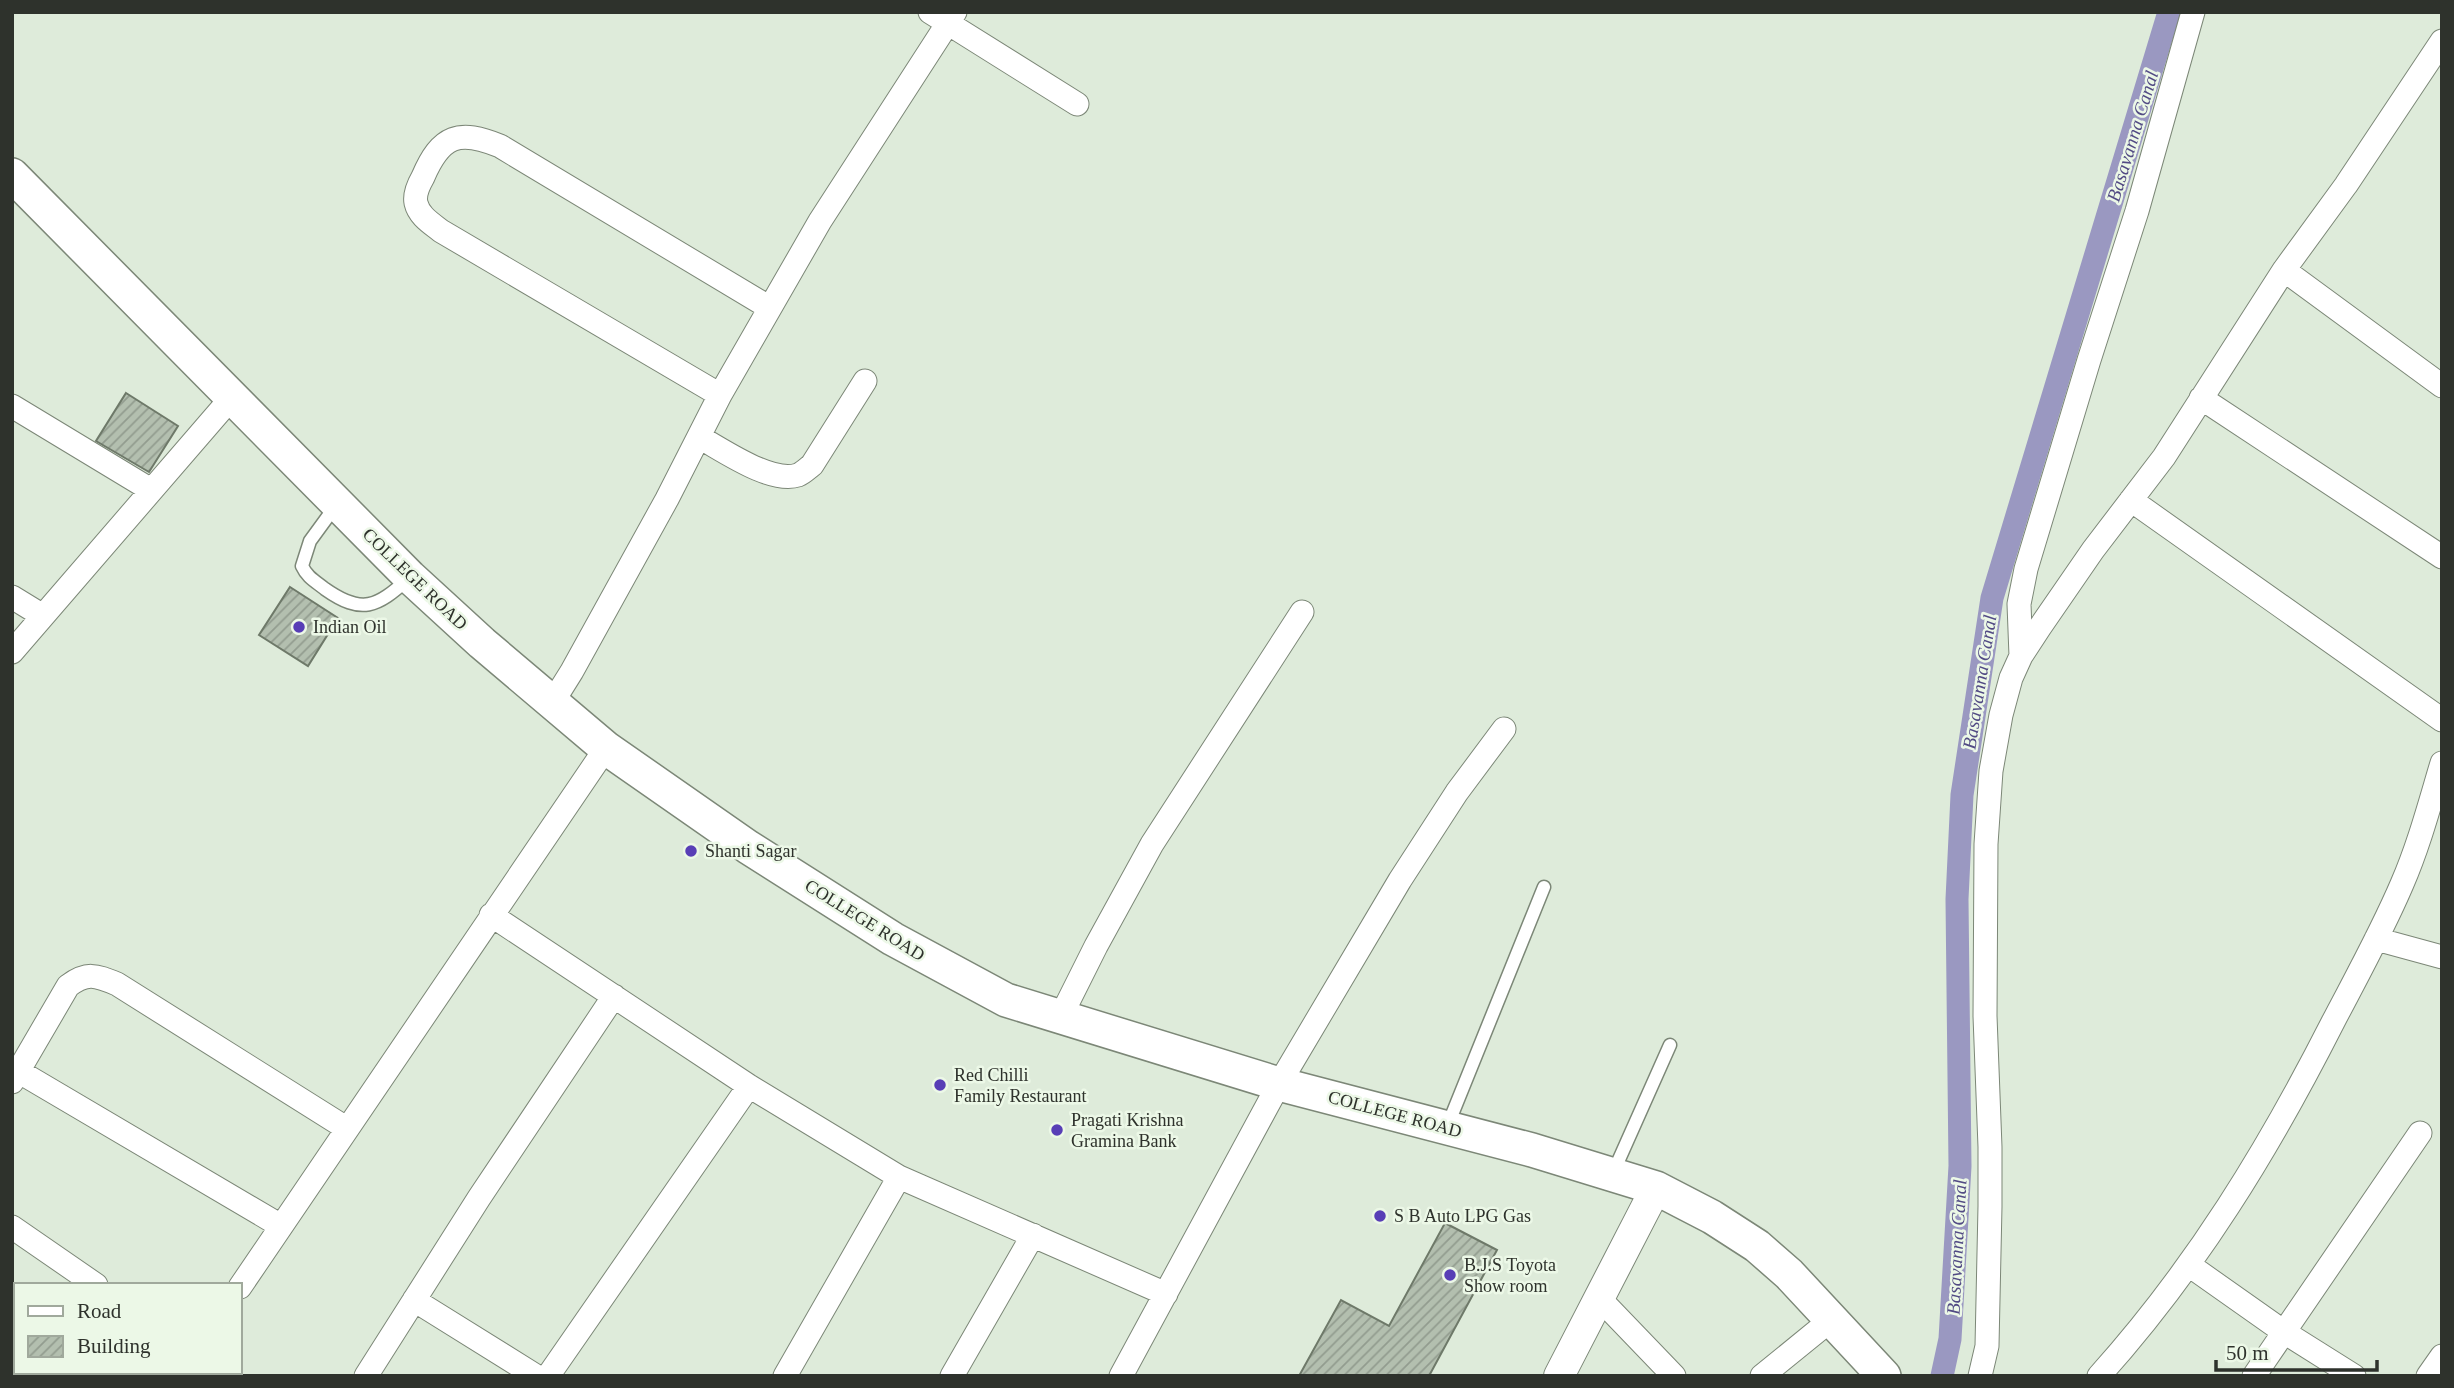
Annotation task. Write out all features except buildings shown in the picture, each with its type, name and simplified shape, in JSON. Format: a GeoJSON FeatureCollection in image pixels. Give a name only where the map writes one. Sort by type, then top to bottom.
{"type":"FeatureCollection","features":[{"type":"Feature","properties":{"kind":"main road","name":"COLLEGE ROAD"},"geometry":{"type":"LineString","coordinates":[[12,175],[410,577],[606,748],[748,847],[893,939],[1006,1000],[1279,1084],[1447,1128],[1656,1188],[1712,1217],[1757,1247],[1789,1274],[1884,1376]]}},
{"type":"Feature","properties":{"kind":"street"},"geometry":{"type":"LineString","coordinates":[[2021,656],[2019,604],[2026,569],[2137,211],[2193,12]]}},
{"type":"Feature","properties":{"kind":"street"},"geometry":{"type":"LineString","coordinates":[[552,703],[667,499],[720,395],[820,221],[944,16],[1076,104]]}},
{"type":"Feature","properties":{"kind":"street"},"geometry":{"type":"LineString","coordinates":[[1980,1376],[1987,1346],[1989,1274],[1990,1147],[1985,1016],[1986,844],[1991,771],[2011,678],[2021,656],[2093,550],[2164,457],[2284,270],[2346,185],[2442,41]]}},
{"type":"Feature","properties":{"kind":"street"},"geometry":{"type":"LineString","coordinates":[[720,395],[441,231],[423,217],[416,202],[417,190],[429,163],[447,141],[462,136],[478,137],[500,146],[770,308]]}},
{"type":"Feature","properties":{"kind":"street"},"geometry":{"type":"LineString","coordinates":[[2284,270],[2442,386]]}},
{"type":"Feature","properties":{"kind":"street"},"geometry":{"type":"LineString","coordinates":[[699,437],[761,470],[781,476],[799,474],[812,465],[865,380]]}},
{"type":"Feature","properties":{"kind":"street"},"geometry":{"type":"LineString","coordinates":[[12,652],[233,396]]}},
{"type":"Feature","properties":{"kind":"street"},"geometry":{"type":"LineString","coordinates":[[2201,398],[2442,557]]}},
{"type":"Feature","properties":{"kind":"street"},"geometry":{"type":"LineString","coordinates":[[12,407],[151,490]]}},
{"type":"Feature","properties":{"kind":"street"},"geometry":{"type":"LineString","coordinates":[[2131,500],[2442,720]]}},
{"type":"Feature","properties":{"kind":"street"},"geometry":{"type":"LineString","coordinates":[[12,597],[43,616]]}},
{"type":"Feature","properties":{"kind":"street"},"geometry":{"type":"LineString","coordinates":[[1060,1018],[1152,845],[1302,612]]}},
{"type":"Feature","properties":{"kind":"street"},"geometry":{"type":"LineString","coordinates":[[1121,1376],[1279,1084],[1407,869],[1457,792],[1504,729]]}},
{"type":"Feature","properties":{"kind":"street"},"geometry":{"type":"LineString","coordinates":[[242,1284],[606,748]]}},
{"type":"Feature","properties":{"kind":"street"},"geometry":{"type":"LineString","coordinates":[[2099,1376],[2134,1338],[2211,1235],[2288,1110],[2403,882],[2442,763]]}},
{"type":"Feature","properties":{"kind":"street"},"geometry":{"type":"LineString","coordinates":[[491,915],[750,1086],[899,1177],[1166,1294]]}},
{"type":"Feature","properties":{"kind":"street"},"geometry":{"type":"LineString","coordinates":[[2376,939],[2442,957]]}},
{"type":"Feature","properties":{"kind":"street"},"geometry":{"type":"LineString","coordinates":[[281,1226],[15,1077],[68,986],[81,976],[97,976],[117,984],[346,1128]]}},
{"type":"Feature","properties":{"kind":"street"},"geometry":{"type":"LineString","coordinates":[[366,1376],[493,1177],[614,996]]}},
{"type":"Feature","properties":{"kind":"street"},"geometry":{"type":"LineString","coordinates":[[548,1376],[750,1086]]}},
{"type":"Feature","properties":{"kind":"street"},"geometry":{"type":"LineString","coordinates":[[2254,1376],[2420,1133]]}},
{"type":"Feature","properties":{"kind":"street"},"geometry":{"type":"LineString","coordinates":[[785,1376],[899,1177]]}},
{"type":"Feature","properties":{"kind":"street"},"geometry":{"type":"LineString","coordinates":[[1559,1376],[1656,1188]]}},
{"type":"Feature","properties":{"kind":"street"},"geometry":{"type":"LineString","coordinates":[[12,1227],[93,1283]]}},
{"type":"Feature","properties":{"kind":"street"},"geometry":{"type":"LineString","coordinates":[[952,1376],[1033,1235]]}},
{"type":"Feature","properties":{"kind":"street"},"geometry":{"type":"LineString","coordinates":[[2189,1265],[2284,1332],[2354,1376]]}},
{"type":"Feature","properties":{"kind":"street"},"geometry":{"type":"LineString","coordinates":[[1599,1298],[1674,1376]]}},
{"type":"Feature","properties":{"kind":"street"},"geometry":{"type":"LineString","coordinates":[[414,1300],[536,1376]]}},
{"type":"Feature","properties":{"kind":"street"},"geometry":{"type":"LineString","coordinates":[[1762,1376],[1832,1319]]}},
{"type":"Feature","properties":{"kind":"street"},"geometry":{"type":"LineString","coordinates":[[2428,1376],[2442,1356]]}},
{"type":"Feature","properties":{"kind":"lane"},"geometry":{"type":"LineString","coordinates":[[337,504],[306,548],[302,566],[306,575],[340,599],[356,606],[373,604],[388,597],[410,577]]}},
{"type":"Feature","properties":{"kind":"lane"},"geometry":{"type":"LineString","coordinates":[[1447,1128],[1544,887]]}},
{"type":"Feature","properties":{"kind":"lane"},"geometry":{"type":"LineString","coordinates":[[1612,1175],[1670,1045]]}},
{"type":"Feature","properties":{"kind":"waterway","name":"Basavanna Canal"},"geometry":{"type":"LineString","coordinates":[[1942,1376],[1950,1339],[1960,1166],[1957,899],[1962,795],[1992,598],[2169,12]]}},
{"type":"Feature","properties":{"kind":"place","name":"Indian Oil"},"geometry":{"type":"Point","coordinates":[299,627]}},
{"type":"Feature","properties":{"kind":"place","name":"Shanti Sagar"},"geometry":{"type":"Point","coordinates":[691,851]}},
{"type":"Feature","properties":{"kind":"place","name":"Red Chilli Family Restaurant"},"geometry":{"type":"Point","coordinates":[940,1085]}},
{"type":"Feature","properties":{"kind":"place","name":"Pragati Krishna Gramina Bank"},"geometry":{"type":"Point","coordinates":[1057,1130]}},
{"type":"Feature","properties":{"kind":"place","name":"S B Auto LPG Gas"},"geometry":{"type":"Point","coordinates":[1380,1216]}},
{"type":"Feature","properties":{"kind":"place","name":"B.J.S Toyota Show room"},"geometry":{"type":"Point","coordinates":[1450,1275]}}]}
